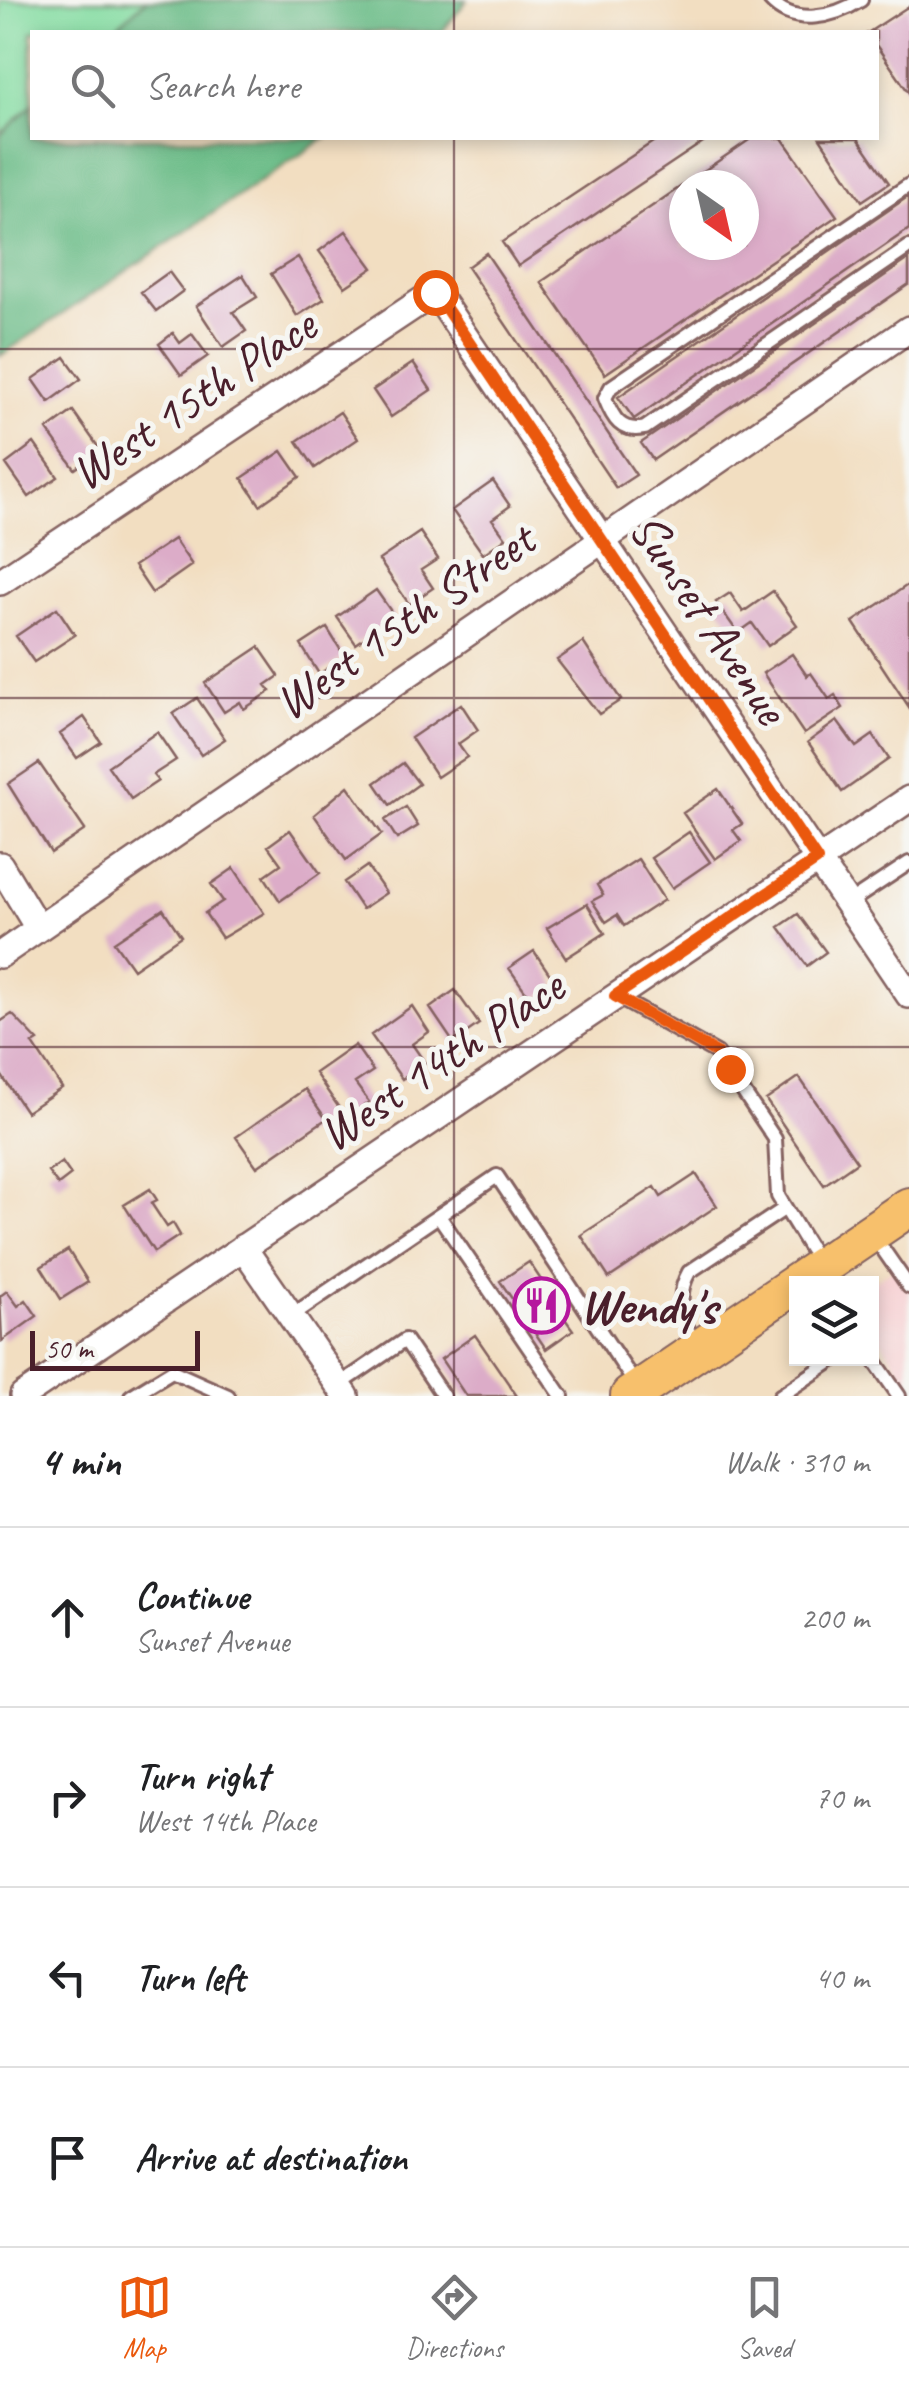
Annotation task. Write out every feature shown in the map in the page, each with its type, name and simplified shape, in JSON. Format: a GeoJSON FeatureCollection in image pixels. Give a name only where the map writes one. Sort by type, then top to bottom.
{"type":"FeatureCollection","features":[{"type":"Feature","properties":{"kind":"main road"},"geometry":{"type":"LineString","coordinates":[[635,1393],[818,1274],[909,1207]]}},
{"type":"Feature","properties":{"kind":"street","name":"Sunset Avenue"},"geometry":{"type":"LineString","coordinates":[[435,292],[909,994]]}},
{"type":"Feature","properties":{"kind":"street","name":"West 15th Place"},"geometry":{"type":"LineString","coordinates":[[0,582],[435,292]]}},
{"type":"Feature","properties":{"kind":"street","name":"West 15th Street"},"geometry":{"type":"LineString","coordinates":[[0,955],[909,328]]}},
{"type":"Feature","properties":{"kind":"street","name":"West 14th Place"},"geometry":{"type":"LineString","coordinates":[[23,1396],[909,798]]}},
{"type":"Feature","properties":{"kind":"street"},"geometry":{"type":"LineString","coordinates":[[0,865],[38,928]]}},
{"type":"Feature","properties":{"kind":"street"},"geometry":{"type":"LineString","coordinates":[[243,1247],[342,1391]]}},
{"type":"Feature","properties":{"kind":"lane"},"geometry":{"type":"LineString","coordinates":[[770,0],[800,16],[826,17],[861,0]]}},
{"type":"Feature","properties":{"kind":"lane"},"geometry":{"type":"LineString","coordinates":[[909,185],[611,387],[605,398],[609,409],[620,425],[630,431],[645,428],[909,247]]}},
{"type":"Feature","properties":{"kind":"lane"},"geometry":{"type":"LineString","coordinates":[[847,904],[909,863]]}},
{"type":"Feature","properties":{"kind":"lane"},"geometry":{"type":"LineString","coordinates":[[615,996],[717,1053],[775,1139],[774,1183],[818,1274]]}},
{"type":"Feature","properties":{"kind":"lane"},"geometry":{"type":"LineString","coordinates":[[291,1316],[497,1176],[635,1393]]}},
{"type":"Feature","properties":{"kind":"lane"},"geometry":{"type":"LineString","coordinates":[[694,1353],[680,1302],[681,1286],[689,1272],[784,1209]]}},
{"type":"Feature","properties":{"kind":"lane"},"geometry":{"type":"LineString","coordinates":[[439,1216],[562,1396]]}},
{"type":"Feature","properties":{"kind":"lane"},"geometry":{"type":"LineString","coordinates":[[872,1232],[909,1287]]}},
{"type":"Feature","properties":{"kind":"lane"},"geometry":{"type":"LineString","coordinates":[[342,1391],[405,1340],[443,1396]]}},
{"type":"Feature","properties":{"kind":"lane"},"geometry":{"type":"LineString","coordinates":[[780,1396],[824,1366]]}},
{"type":"Feature","properties":{"kind":"lane"},"geometry":{"type":"LineString","coordinates":[[879,1366],[899,1396]]}},
{"type":"Feature","properties":{"kind":"lane"},"geometry":{"type":"LineString","coordinates":[[131,1396],[172,1371],[228,1396]]}},
{"type":"Feature","properties":{"kind":"shaded area"},"geometry":{"type":"Polygon","coordinates":[[[909,1259],[909,1383],[879,1338],[879,1278],[909,1259]]]}},
{"type":"Feature","properties":{"kind":"green space"},"geometry":{"type":"Polygon","coordinates":[[[0,0],[146,0],[113,30],[30,30],[30,107],[0,135],[0,0]]]}},
{"type":"Feature","properties":{"kind":"green space"},"geometry":{"type":"Polygon","coordinates":[[[146,0],[467,0],[444,30],[113,30],[146,0]]]}},
{"type":"Feature","properties":{"kind":"green space"},"geometry":{"type":"Polygon","coordinates":[[[30,107],[30,140],[322,140],[0,356],[0,135],[30,107]]]}},
{"type":"Feature","properties":{"kind":"building"},"geometry":{"type":"Polygon","coordinates":[[[909,6],[909,93],[879,49],[879,30],[872,30],[909,6]]]}},
{"type":"Feature","properties":{"kind":"building"},"geometry":{"type":"Polygon","coordinates":[[[656,140],[706,140],[518,266],[502,242],[656,140]]]}},
{"type":"Feature","properties":{"kind":"building"},"geometry":{"type":"Polygon","coordinates":[[[749,140],[783,140],[837,216],[605,374],[541,282],[669,195],[669,260],[759,260],[759,170],[705,170],[749,140]]]}},
{"type":"Feature","properties":{"kind":"building"},"geometry":{"type":"Polygon","coordinates":[[[821,140],[859,140],[889,183],[862,201],[821,140]]]}},
{"type":"Feature","properties":{"kind":"building"},"geometry":{"type":"Polygon","coordinates":[[[909,196],[909,229],[634,419],[618,397],[909,196]]]}},
{"type":"Feature","properties":{"kind":"building"},"geometry":{"type":"Polygon","coordinates":[[[346,231],[373,268],[345,287],[319,251],[346,231]]]}},
{"type":"Feature","properties":{"kind":"building"},"geometry":{"type":"Polygon","coordinates":[[[486,253],[636,475],[616,488],[467,267],[486,253]]]}},
{"type":"Feature","properties":{"kind":"building"},"geometry":{"type":"Polygon","coordinates":[[[298,257],[324,299],[297,316],[271,274],[298,257]]]}},
{"type":"Feature","properties":{"kind":"building"},"geometry":{"type":"Polygon","coordinates":[[[909,259],[909,284],[653,460],[641,443],[909,259]]]}},
{"type":"Feature","properties":{"kind":"building"},"geometry":{"type":"Polygon","coordinates":[[[169,272],[183,291],[156,311],[141,292],[169,272]]]}},
{"type":"Feature","properties":{"kind":"building"},"geometry":{"type":"Polygon","coordinates":[[[243,275],[257,297],[233,312],[246,331],[223,347],[196,306],[243,275]]]}},
{"type":"Feature","properties":{"kind":"building"},"geometry":{"type":"Polygon","coordinates":[[[173,333],[180,343],[192,334],[208,356],[181,375],[159,344],[173,333]]]}},
{"type":"Feature","properties":{"kind":"building"},"geometry":{"type":"Polygon","coordinates":[[[65,357],[81,379],[49,402],[33,379],[65,357]]]}},
{"type":"Feature","properties":{"kind":"building"},"geometry":{"type":"Polygon","coordinates":[[[413,363],[431,390],[391,417],[373,390],[413,363]]]}},
{"type":"Feature","properties":{"kind":"building"},"geometry":{"type":"Polygon","coordinates":[[[73,411],[101,451],[75,469],[47,430],[73,411]]]}},
{"type":"Feature","properties":{"kind":"building"},"geometry":{"type":"Polygon","coordinates":[[[340,412],[358,439],[315,468],[297,441],[340,412]]]}},
{"type":"Feature","properties":{"kind":"building"},"geometry":{"type":"Polygon","coordinates":[[[34,443],[58,477],[29,497],[6,464],[34,443]]]}},
{"type":"Feature","properties":{"kind":"building"},"geometry":{"type":"Polygon","coordinates":[[[282,451],[300,477],[260,505],[242,478],[282,451]]]}},
{"type":"Feature","properties":{"kind":"building"},"geometry":{"type":"Polygon","coordinates":[[[493,481],[510,506],[492,519],[506,538],[483,554],[452,510],[493,481]]]}},
{"type":"Feature","properties":{"kind":"building"},"geometry":{"type":"Polygon","coordinates":[[[420,532],[438,559],[421,570],[433,588],[409,604],[379,560],[420,532]]]}},
{"type":"Feature","properties":{"kind":"building"},"geometry":{"type":"Polygon","coordinates":[[[174,539],[192,565],[152,593],[134,566],[174,539]]]}},
{"type":"Feature","properties":{"kind":"building"},"geometry":{"type":"Polygon","coordinates":[[[909,584],[909,707],[853,622],[909,584]]]}},
{"type":"Feature","properties":{"kind":"building"},"geometry":{"type":"Polygon","coordinates":[[[376,590],[395,617],[356,644],[337,617],[376,590]]]}},
{"type":"Feature","properties":{"kind":"building"},"geometry":{"type":"Polygon","coordinates":[[[773,591],[797,625],[768,646],[752,623],[738,633],[716,602],[730,593],[743,612],[773,591]]]}},
{"type":"Feature","properties":{"kind":"building"},"geometry":{"type":"Polygon","coordinates":[[[57,608],[75,635],[34,662],[16,636],[57,608]]]}},
{"type":"Feature","properties":{"kind":"building"},"geometry":{"type":"Polygon","coordinates":[[[327,628],[345,657],[319,674],[301,645],[327,628]]]}},
{"type":"Feature","properties":{"kind":"building"},"geometry":{"type":"Polygon","coordinates":[[[583,642],[621,700],[599,714],[557,660],[583,642]]]}},
{"type":"Feature","properties":{"kind":"building"},"geometry":{"type":"Polygon","coordinates":[[[259,647],[279,676],[266,685],[271,691],[244,709],[240,702],[224,712],[205,683],[259,647]]]}},
{"type":"Feature","properties":{"kind":"building"},"geometry":{"type":"Polygon","coordinates":[[[792,654],[807,676],[811,673],[829,699],[835,695],[843,708],[804,734],[763,673],[792,654]]]}},
{"type":"Feature","properties":{"kind":"building"},"geometry":{"type":"Polygon","coordinates":[[[197,698],[225,739],[201,755],[173,714],[197,698]]]}},
{"type":"Feature","properties":{"kind":"building"},"geometry":{"type":"Polygon","coordinates":[[[461,704],[478,730],[458,744],[467,757],[437,777],[411,738],[461,704]]]}},
{"type":"Feature","properties":{"kind":"building"},"geometry":{"type":"Polygon","coordinates":[[[84,717],[101,742],[77,758],[60,734],[84,717]]]}},
{"type":"Feature","properties":{"kind":"building"},"geometry":{"type":"Polygon","coordinates":[[[837,721],[856,747],[873,735],[889,759],[842,792],[808,742],[837,721]]]}},
{"type":"Feature","properties":{"kind":"building"},"geometry":{"type":"Polygon","coordinates":[[[157,732],[176,760],[153,775],[158,781],[131,799],[108,766],[157,732]]]}},
{"type":"Feature","properties":{"kind":"building"},"geometry":{"type":"Polygon","coordinates":[[[39,763],[85,830],[51,853],[8,784],[39,763]]]}},
{"type":"Feature","properties":{"kind":"building"},"geometry":{"type":"Polygon","coordinates":[[[403,763],[419,784],[390,805],[375,783],[403,763]]]}},
{"type":"Feature","properties":{"kind":"building"},"geometry":{"type":"Polygon","coordinates":[[[348,786],[382,834],[346,860],[314,815],[348,786]]]}},
{"type":"Feature","properties":{"kind":"building"},"geometry":{"type":"Polygon","coordinates":[[[718,789],[742,824],[733,830],[741,841],[715,859],[683,813],[718,789]]]}},
{"type":"Feature","properties":{"kind":"building"},"geometry":{"type":"Polygon","coordinates":[[[406,807],[418,826],[397,839],[385,820],[406,807]]]}},
{"type":"Feature","properties":{"kind":"building"},"geometry":{"type":"Polygon","coordinates":[[[290,830],[320,873],[280,901],[264,876],[281,864],[268,846],[290,830]]]}},
{"type":"Feature","properties":{"kind":"building"},"geometry":{"type":"Polygon","coordinates":[[[689,832],[710,862],[672,888],[651,858],[689,832]]]}},
{"type":"Feature","properties":{"kind":"building"},"geometry":{"type":"Polygon","coordinates":[[[638,859],[664,900],[624,926],[617,915],[606,922],[592,901],[603,895],[597,885],[638,859]]]}},
{"type":"Feature","properties":{"kind":"building"},"geometry":{"type":"Polygon","coordinates":[[[367,866],[386,893],[362,909],[344,882],[367,866]]]}},
{"type":"Feature","properties":{"kind":"building"},"geometry":{"type":"Polygon","coordinates":[[[234,868],[264,913],[222,938],[205,913],[223,901],[211,884],[234,868]]]}},
{"type":"Feature","properties":{"kind":"building"},"geometry":{"type":"Polygon","coordinates":[[[587,904],[605,933],[566,958],[547,928],[587,904]]]}},
{"type":"Feature","properties":{"kind":"building"},"geometry":{"type":"Polygon","coordinates":[[[163,909],[181,936],[133,969],[114,942],[163,909]]]}},
{"type":"Feature","properties":{"kind":"building"},"geometry":{"type":"Polygon","coordinates":[[[798,914],[826,952],[807,966],[779,927],[798,914]]]}},
{"type":"Feature","properties":{"kind":"building"},"geometry":{"type":"Polygon","coordinates":[[[534,951],[557,985],[533,1002],[509,968],[534,951]]]}},
{"type":"Feature","properties":{"kind":"building"},"geometry":{"type":"Polygon","coordinates":[[[455,990],[479,1024],[453,1042],[430,1008],[455,990]]]}},
{"type":"Feature","properties":{"kind":"building"},"geometry":{"type":"Polygon","coordinates":[[[412,1006],[429,1032],[412,1044],[425,1063],[402,1079],[371,1035],[412,1006]]]}},
{"type":"Feature","properties":{"kind":"building"},"geometry":{"type":"Polygon","coordinates":[[[12,1014],[38,1041],[33,1044],[62,1088],[26,1112],[0,1073],[0,1022],[12,1014]]]}},
{"type":"Feature","properties":{"kind":"building"},"geometry":{"type":"Polygon","coordinates":[[[355,1045],[373,1071],[355,1083],[369,1102],[346,1118],[315,1073],[355,1045]]]}},
{"type":"Feature","properties":{"kind":"building"},"geometry":{"type":"Polygon","coordinates":[[[799,1077],[857,1162],[824,1185],[766,1100],[799,1077]]]}},
{"type":"Feature","properties":{"kind":"building"},"geometry":{"type":"Polygon","coordinates":[[[305,1089],[326,1119],[257,1167],[236,1137],[305,1089]]]}},
{"type":"Feature","properties":{"kind":"building"},"geometry":{"type":"Polygon","coordinates":[[[62,1162],[71,1175],[58,1185],[48,1172],[62,1162]]]}},
{"type":"Feature","properties":{"kind":"building"},"geometry":{"type":"Polygon","coordinates":[[[696,1174],[717,1206],[609,1278],[581,1235],[655,1187],[661,1197],[696,1174]]]}},
{"type":"Feature","properties":{"kind":"building"},"geometry":{"type":"Polygon","coordinates":[[[150,1189],[157,1200],[151,1203],[167,1227],[173,1223],[180,1235],[154,1252],[124,1205],[150,1189]]]}},
{"type":"Feature","properties":{"kind":"building"},"geometry":{"type":"Polygon","coordinates":[[[68,1250],[88,1282],[61,1299],[41,1267],[68,1250]]]}},
{"type":"Feature","properties":{"kind":"building","name":"Wendy's"},"geometry":{"type":"Polygon","coordinates":[[[529,1262],[555,1301],[559,1298],[569,1312],[563,1316],[573,1330],[546,1349],[500,1281],[529,1262]]]}},
{"type":"Feature","properties":{"kind":"building"},"geometry":{"type":"Polygon","coordinates":[[[7,1291],[18,1306],[26,1300],[37,1316],[2,1341],[0,1296],[7,1291]]]}},
{"type":"Feature","properties":{"kind":"building"},"geometry":{"type":"Polygon","coordinates":[[[475,1335],[517,1396],[466,1396],[441,1359],[475,1335]]]}},
{"type":"Feature","properties":{"kind":"place","name":"Wendy's"},"geometry":{"type":"Point","coordinates":[541,1306]}},
{"type":"Feature","properties":{"kind":"route"},"geometry":{"type":"LineString","coordinates":[[435,292],[817,860],[615,996],[717,1053],[730,1069]]}}]}
